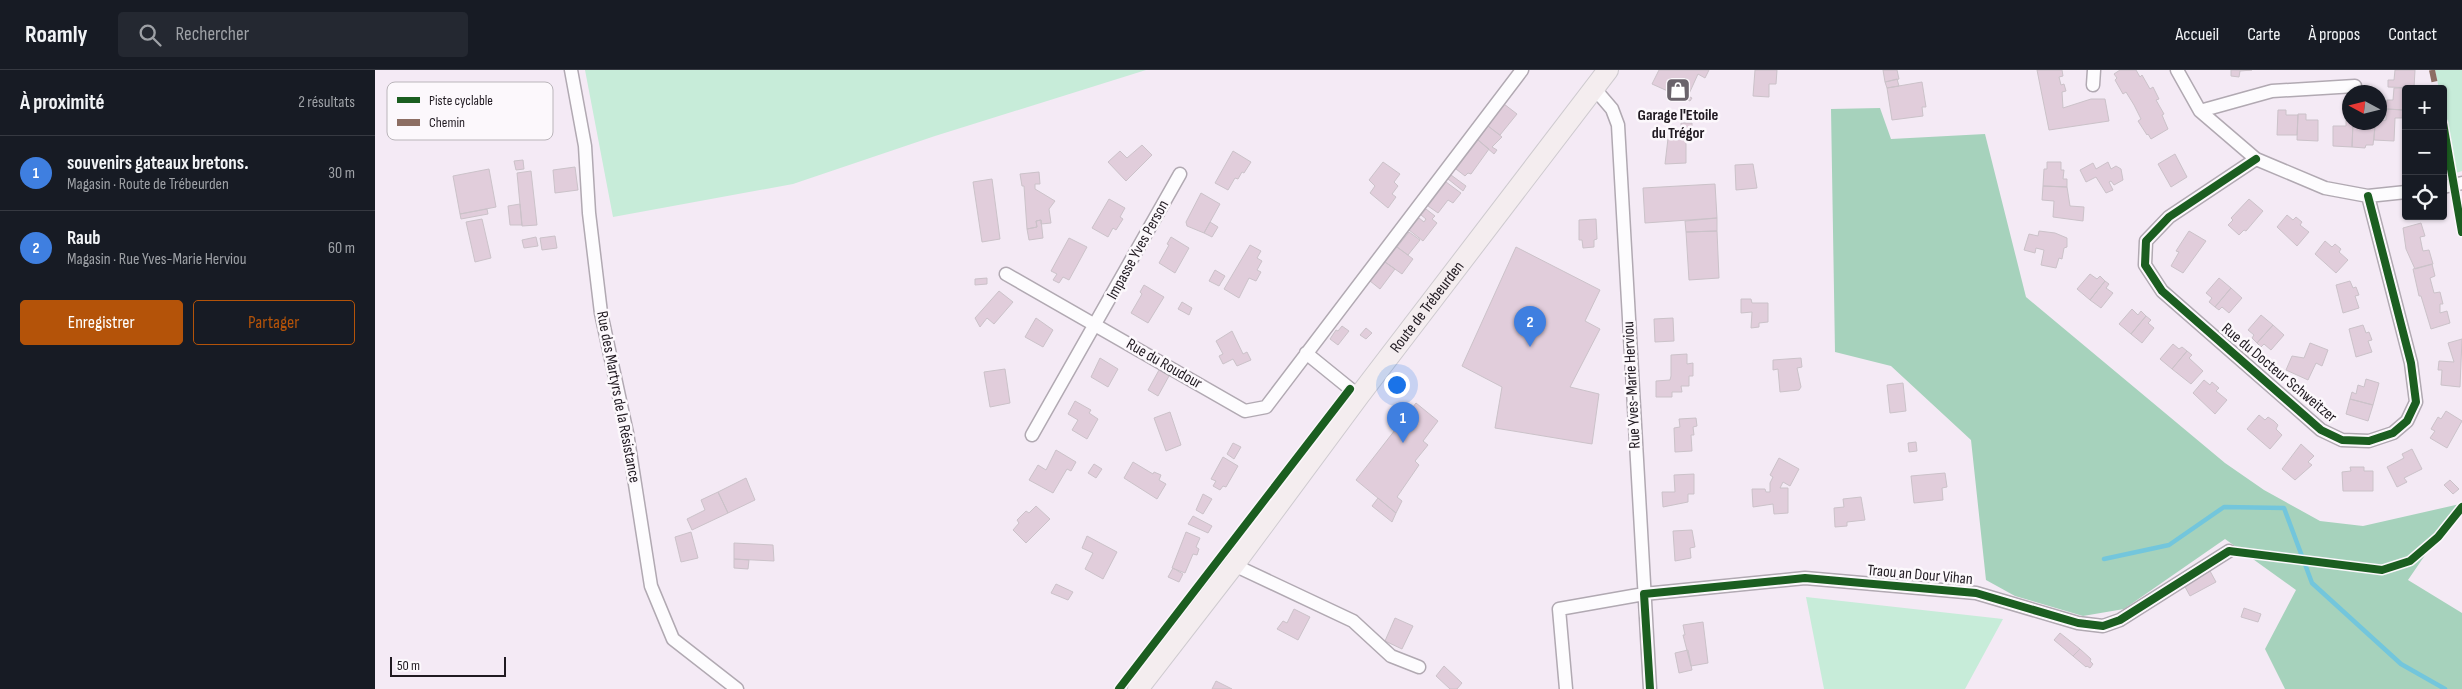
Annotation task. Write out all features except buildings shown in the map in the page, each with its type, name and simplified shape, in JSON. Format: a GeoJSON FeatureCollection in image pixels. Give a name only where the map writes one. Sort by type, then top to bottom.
{"type":"FeatureCollection","features":[{"type":"Feature","properties":{"kind":"main road","name":"Route de Trébeurden"},"geometry":{"type":"LineString","coordinates":[[1138,689],[1234,566],[1359,396],[1608,70]]}},
{"type":"Feature","properties":{"kind":"street","name":"Rue des Martyrs de la Résistance"},"geometry":{"type":"LineString","coordinates":[[571,70],[585,146],[589,213],[601,313],[627,433],[651,586],[673,639],[737,689]]}},
{"type":"Feature","properties":{"kind":"street","name":"Rue du Roudour"},"geometry":{"type":"LineString","coordinates":[[1006,274],[1245,411],[1267,407],[1305,353],[1522,70]]}},
{"type":"Feature","properties":{"kind":"street"},"geometry":{"type":"LineString","coordinates":[[2093,84],[2094,70]]}},
{"type":"Feature","properties":{"kind":"street"},"geometry":{"type":"LineString","coordinates":[[2177,70],[2200,111],[2257,160],[2325,188],[2368,196],[2402,192]]}},
{"type":"Feature","properties":{"kind":"street"},"geometry":{"type":"LineString","coordinates":[[2200,111],[2272,91],[2342,87]]}},
{"type":"Feature","properties":{"kind":"street","name":"Rue Yves-Marie Herviou"},"geometry":{"type":"LineString","coordinates":[[1594,88],[1613,110],[1618,125],[1650,689]]}},
{"type":"Feature","properties":{"kind":"street","name":"Rue du Docteur Schweitzer"},"geometry":{"type":"LineString","coordinates":[[2257,160],[2169,217],[2146,242],[2145,265],[2169,298],[2321,430],[2342,440],[2369,441],[2393,433],[2407,422],[2416,402],[2411,363],[2368,196]]}},
{"type":"Feature","properties":{"kind":"street","name":"Impasse Yves Person"},"geometry":{"type":"LineString","coordinates":[[1032,435],[1097,325],[1180,174]]}},
{"type":"Feature","properties":{"kind":"street"},"geometry":{"type":"LineString","coordinates":[[2447,186],[2462,183]]}},
{"type":"Feature","properties":{"kind":"street"},"geometry":{"type":"LineString","coordinates":[[1305,353],[1359,396]]}},
{"type":"Feature","properties":{"kind":"street","name":"Traou an Dour Vihan"},"geometry":{"type":"LineString","coordinates":[[1567,689],[1559,609],[1644,594],[1805,578],[1976,593],[2078,623],[2103,626],[2120,620],[2229,551]]}},
{"type":"Feature","properties":{"kind":"street"},"geometry":{"type":"LineString","coordinates":[[1234,566],[1353,621],[1391,656],[1419,667]]}},
{"type":"Feature","properties":{"kind":"green space"},"geometry":{"type":"Polygon","coordinates":[[[585,70],[1146,70],[935,136],[793,184],[613,217],[585,70]]]}},
{"type":"Feature","properties":{"kind":"green space"},"geometry":{"type":"Polygon","coordinates":[[[2435,70],[2462,70],[2462,171],[2456,173],[2447,129],[2447,85],[2438,85],[2435,70]]]}},
{"type":"Feature","properties":{"kind":"green space"},"geometry":{"type":"Polygon","coordinates":[[[1880,108],[1891,139],[1985,134],[2026,297],[2225,463],[2264,490],[2320,521],[2363,526],[2460,504],[2408,580],[2462,613],[2462,689],[2285,689],[2265,649],[2296,590],[2225,539],[2124,609],[2083,616],[2015,596],[1986,580],[1971,440],[1891,366],[1835,352],[1831,109],[1880,108]]]}},
{"type":"Feature","properties":{"kind":"green space"},"geometry":{"type":"Polygon","coordinates":[[[1806,597],[2003,619],[1965,689],[1824,689],[1806,597]]]}},
{"type":"Feature","properties":{"kind":"waterway"},"geometry":{"type":"LineString","coordinates":[[2104,559],[2169,545],[2224,507],[2284,508],[2312,583],[2401,664],[2445,689]]}},
{"type":"Feature","properties":{"kind":"marked path"},"geometry":{"type":"LineString","coordinates":[[2432,70],[2435,85]]}},
{"type":"Feature","properties":{"kind":"cycle path"},"geometry":{"type":"LineString","coordinates":[[2444,130],[2462,232]]}},
{"type":"Feature","properties":{"kind":"cycle path"},"geometry":{"type":"LineString","coordinates":[[2256,159],[2169,217],[2146,241],[2145,265],[2162,291],[2321,430],[2342,440],[2369,441],[2393,433],[2407,421],[2416,402],[2411,363],[2368,196]]}},
{"type":"Feature","properties":{"kind":"cycle path"},"geometry":{"type":"LineString","coordinates":[[1119,689],[1350,389]]}},
{"type":"Feature","properties":{"kind":"cycle path"},"geometry":{"type":"LineString","coordinates":[[1650,689],[1644,594],[1805,578],[1976,593],[2078,623],[2103,626],[2120,620],[2229,551],[2382,570],[2410,561],[2438,537],[2462,507]]}},
{"type":"Feature","properties":{"kind":"place","name":"Garage l'Etoile du Trégor"},"geometry":{"type":"Point","coordinates":[1678,90]}},
{"type":"Feature","properties":{"kind":"place","name":"Raub"},"geometry":{"type":"Point","coordinates":[1530,347]}},
{"type":"Feature","properties":{"kind":"place","name":"souvenirs gateaux bretons."},"geometry":{"type":"Point","coordinates":[1403,443]}}]}
